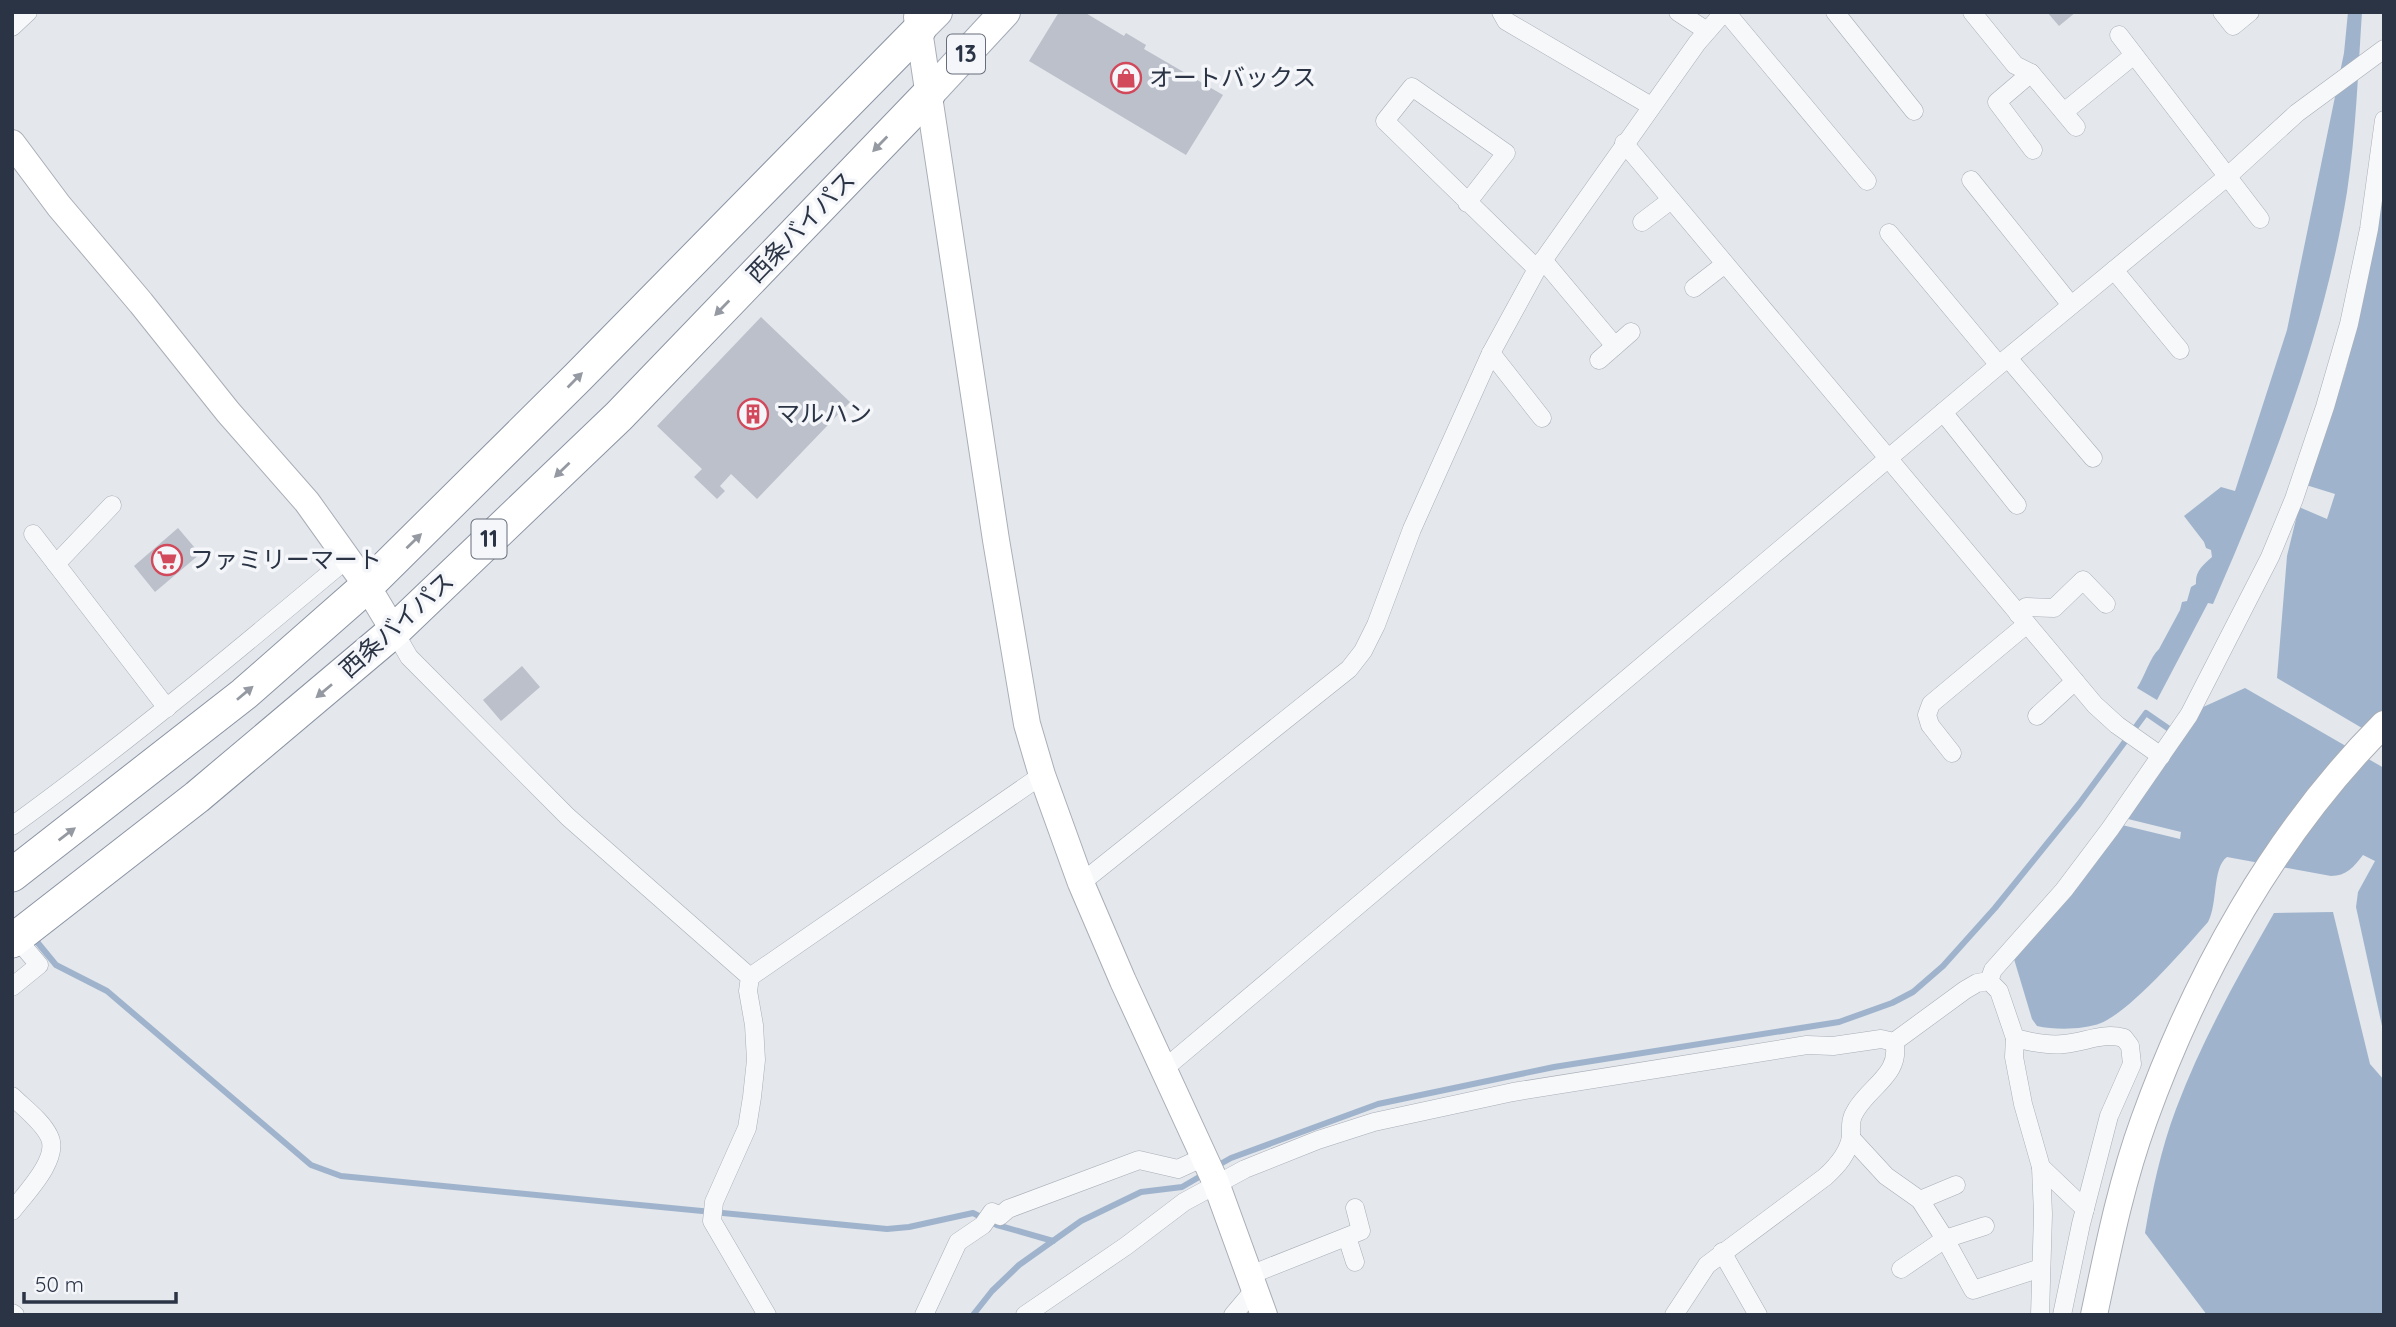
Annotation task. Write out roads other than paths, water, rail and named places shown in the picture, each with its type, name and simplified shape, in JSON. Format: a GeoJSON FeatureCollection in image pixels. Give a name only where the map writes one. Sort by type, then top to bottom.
{"type":"FeatureCollection","features":[{"type":"Feature","properties":{"kind":"highway","name":"西条バイパス"},"geometry":{"type":"LineString","coordinates":[[12,875],[244,694],[367,586],[568,387],[924,18]]}},
{"type":"Feature","properties":{"kind":"highway","name":"西条バイパス"},"geometry":{"type":"LineString","coordinates":[[14,937],[197,797],[394,631],[619,416],[928,95]]}},
{"type":"Feature","properties":{"kind":"main road","name":"13"},"geometry":{"type":"LineString","coordinates":[[928,95],[1005,12]]}},
{"type":"Feature","properties":{"kind":"street"},"geometry":{"type":"LineString","coordinates":[[12,27],[28,12]]}},
{"type":"Feature","properties":{"kind":"street"},"geometry":{"type":"LineString","coordinates":[[1501,12],[1506,21],[1651,106]]}},
{"type":"Feature","properties":{"kind":"street"},"geometry":{"type":"LineString","coordinates":[[1678,12],[1707,31]]}},
{"type":"Feature","properties":{"kind":"street"},"geometry":{"type":"LineString","coordinates":[[1081,883],[1349,669],[1363,651],[1376,625],[1412,529],[1491,353],[1540,265],[1651,106],[1707,31],[1725,12],[1867,181]]}},
{"type":"Feature","properties":{"kind":"street"},"geometry":{"type":"LineString","coordinates":[[1836,12],[1914,111]]}},
{"type":"Feature","properties":{"kind":"street"},"geometry":{"type":"LineString","coordinates":[[1972,12],[2015,65],[2031,73],[2076,127]]}},
{"type":"Feature","properties":{"kind":"street"},"geometry":{"type":"LineString","coordinates":[[2222,12],[2233,26],[2250,12]]}},
{"type":"Feature","properties":{"kind":"street"},"geometry":{"type":"LineString","coordinates":[[924,18],[928,95],[1027,724],[1042,775],[1081,883],[1210,1170],[1264,1315]]}},
{"type":"Feature","properties":{"kind":"street"},"geometry":{"type":"LineString","coordinates":[[2119,35],[2260,219]]}},
{"type":"Feature","properties":{"kind":"street"},"geometry":{"type":"LineString","coordinates":[[1164,1069],[1943,412],[2228,176],[2297,113],[2384,49]]}},
{"type":"Feature","properties":{"kind":"street"},"geometry":{"type":"LineString","coordinates":[[2064,112],[2134,55]]}},
{"type":"Feature","properties":{"kind":"street"},"geometry":{"type":"LineString","coordinates":[[2031,73],[1997,102],[2034,150]]}},
{"type":"Feature","properties":{"kind":"street"},"geometry":{"type":"LineString","coordinates":[[1467,203],[1506,153],[1412,87],[1385,121],[1467,203],[1540,265],[1615,346]]}},
{"type":"Feature","properties":{"kind":"street"},"geometry":{"type":"LineString","coordinates":[[1989,981],[1993,970],[2064,890],[2110,829],[2189,715],[2270,557],[2294,499],[2349,324],[2369,229],[2384,120]]}},
{"type":"Feature","properties":{"kind":"street"},"geometry":{"type":"LineString","coordinates":[[12,143],[59,206],[228,412],[281,471],[348,558],[409,657],[568,817],[750,977]]}},
{"type":"Feature","properties":{"kind":"street"},"geometry":{"type":"LineString","coordinates":[[1624,143],[2095,705],[2117,725],[2161,756]]}},
{"type":"Feature","properties":{"kind":"street"},"geometry":{"type":"LineString","coordinates":[[1971,180],[2071,305]]}},
{"type":"Feature","properties":{"kind":"street"},"geometry":{"type":"LineString","coordinates":[[1642,222],[1671,200]]}},
{"type":"Feature","properties":{"kind":"street"},"geometry":{"type":"LineString","coordinates":[[1889,233],[2003,362],[2093,458]]}},
{"type":"Feature","properties":{"kind":"street"},"geometry":{"type":"LineString","coordinates":[[1694,288],[1725,264]]}},
{"type":"Feature","properties":{"kind":"street"},"geometry":{"type":"LineString","coordinates":[[2114,270],[2180,350]]}},
{"type":"Feature","properties":{"kind":"street"},"geometry":{"type":"LineString","coordinates":[[1599,359],[1631,332]]}},
{"type":"Feature","properties":{"kind":"street"},"geometry":{"type":"LineString","coordinates":[[1491,353],[1542,418]]}},
{"type":"Feature","properties":{"kind":"street"},"geometry":{"type":"LineString","coordinates":[[1943,412],[2017,505]]}},
{"type":"Feature","properties":{"kind":"street"},"geometry":{"type":"LineString","coordinates":[[56,564],[112,505]]}},
{"type":"Feature","properties":{"kind":"street"},"geometry":{"type":"LineString","coordinates":[[33,534],[167,708]]}},
{"type":"Feature","properties":{"kind":"street"},"geometry":{"type":"LineString","coordinates":[[12,826],[97,765],[348,558]]}},
{"type":"Feature","properties":{"kind":"street"},"geometry":{"type":"LineString","coordinates":[[1952,753],[1930,725],[1927,715],[1931,704],[2022,619],[2026,607],[2054,608],[2083,580],[2106,604]]}},
{"type":"Feature","properties":{"kind":"street"},"geometry":{"type":"LineString","coordinates":[[2037,716],[2075,681]]}},
{"type":"Feature","properties":{"kind":"street"},"geometry":{"type":"LineString","coordinates":[[2094,1315],[2114,1220],[2144,1121],[2184,1021],[2223,943],[2281,849],[2325,792],[2384,724]]}},
{"type":"Feature","properties":{"kind":"street"},"geometry":{"type":"LineString","coordinates":[[767,1315],[712,1221],[713,1202],[747,1128],[752,1097],[756,1060],[748,991],[750,977],[1042,775]]}},
{"type":"Feature","properties":{"kind":"street"},"geometry":{"type":"LineString","coordinates":[[12,987],[39,965],[14,937]]}},
{"type":"Feature","properties":{"kind":"street"},"geometry":{"type":"LineString","coordinates":[[1989,981],[1999,991],[2015,1038],[2014,1057],[2023,1104],[2041,1167],[2043,1214],[2040,1315]]}},
{"type":"Feature","properties":{"kind":"street"},"geometry":{"type":"LineString","coordinates":[[1894,1042],[1965,990],[1977,983],[1989,981]]}},
{"type":"Feature","properties":{"kind":"street"},"geometry":{"type":"LineString","coordinates":[[2015,1038],[2034,1043],[2064,1044],[2110,1034],[2124,1038],[2130,1046],[2132,1064],[2109,1116],[2062,1315]]}},
{"type":"Feature","properties":{"kind":"street"},"geometry":{"type":"LineString","coordinates":[[924,1315],[958,1241],[982,1225],[992,1212],[1000,1216],[1008,1209],[1139,1160],[1178,1168],[1245,1169],[1374,1122],[1513,1092],[1807,1045],[1833,1046],[1881,1038],[1894,1042]]}},
{"type":"Feature","properties":{"kind":"street"},"geometry":{"type":"LineString","coordinates":[[1674,1315],[1707,1265],[1825,1177],[1846,1152],[1850,1138],[1850,1120],[1864,1097],[1889,1074],[1895,1063],[1897,1052],[1894,1042]]}},
{"type":"Feature","properties":{"kind":"street"},"geometry":{"type":"LineString","coordinates":[[12,1096],[49,1135],[51,1147],[48,1163],[12,1211]]}},
{"type":"Feature","properties":{"kind":"street"},"geometry":{"type":"LineString","coordinates":[[1850,1138],[1886,1176],[1920,1200],[1973,1290],[2041,1268]]}},
{"type":"Feature","properties":{"kind":"street"},"geometry":{"type":"LineString","coordinates":[[2041,1167],[2085,1209]]}},
{"type":"Feature","properties":{"kind":"street"},"geometry":{"type":"LineString","coordinates":[[1025,1315],[1126,1246],[1184,1202],[1210,1170]]}},
{"type":"Feature","properties":{"kind":"street"},"geometry":{"type":"LineString","coordinates":[[1920,1200],[1956,1185]]}},
{"type":"Feature","properties":{"kind":"street"},"geometry":{"type":"LineString","coordinates":[[1233,1315],[1252,1282],[1361,1231],[1355,1208]]}},
{"type":"Feature","properties":{"kind":"street"},"geometry":{"type":"LineString","coordinates":[[1901,1269],[1945,1239],[1985,1226]]}},
{"type":"Feature","properties":{"kind":"street"},"geometry":{"type":"LineString","coordinates":[[1347,1237],[1355,1262]]}},
{"type":"Feature","properties":{"kind":"street"},"geometry":{"type":"LineString","coordinates":[[1722,1252],[1758,1315]]}},
{"type":"Feature","properties":{"kind":"water"},"geometry":{"type":"Polygon","coordinates":[[[2348,12],[2362,12],[2355,125],[2347,192],[2325,298],[2293,402],[2255,504],[2213,604],[2208,603],[2157,700],[2137,688],[2182,602],[2187,601],[2191,587],[2196,584],[2198,572],[2212,557],[2211,550],[2206,548],[2184,516],[2221,487],[2235,491],[2287,330],[2344,53],[2348,12]]]}},
{"type":"Feature","properties":{"kind":"water"},"geometry":{"type":"Polygon","coordinates":[[[2384,186],[2384,741],[2277,678],[2287,556],[2299,507],[2327,519],[2335,494],[2306,485],[2345,372],[2363,301],[2384,186]]]}},
{"type":"Feature","properties":{"kind":"water"},"geometry":{"type":"Polygon","coordinates":[[[2245,688],[2384,768],[2384,1035],[2356,907],[2358,892],[2375,861],[2363,855],[2349,870],[2331,876],[2227,857],[2219,869],[2208,922],[2128,1005],[2101,1023],[2086,1027],[2069,1029],[2037,1026],[2032,1019],[2014,959],[2122,825],[2180,839],[2181,832],[2128,819],[2201,708],[2245,688]]]}},
{"type":"Feature","properties":{"kind":"water"},"geometry":{"type":"Polygon","coordinates":[[[2333,912],[2370,1064],[2384,1080],[2384,1315],[2207,1315],[2145,1233],[2166,1139],[2186,1083],[2209,1033],[2274,913],[2333,912]]]}},
{"type":"Feature","properties":{"kind":"waterway"},"geometry":{"type":"LineString","coordinates":[[1215,1167],[1231,1158],[1378,1104],[1554,1067],[1839,1022],[1892,1003],[1913,992],[1943,966],[1995,908],[2079,804],[2146,713],[2175,733]]}},
{"type":"Feature","properties":{"kind":"waterway"},"geometry":{"type":"LineString","coordinates":[[33,937],[56,965],[107,991],[311,1165],[341,1176],[887,1229],[973,1213],[997,1225],[1053,1241]]}},
{"type":"Feature","properties":{"kind":"waterway"},"geometry":{"type":"LineString","coordinates":[[973,1315],[992,1291],[1019,1265],[1081,1221],[1141,1192],[1182,1187],[1206,1173]]}},
{"type":"Feature","properties":{"kind":"place","name":"オートバックス"},"geometry":{"type":"Point","coordinates":[1126,78]}},
{"type":"Feature","properties":{"kind":"place","name":"マルハン"},"geometry":{"type":"Point","coordinates":[753,414]}},
{"type":"Feature","properties":{"kind":"place","name":"ファミリーマート"},"geometry":{"type":"Point","coordinates":[167,560]}}]}
